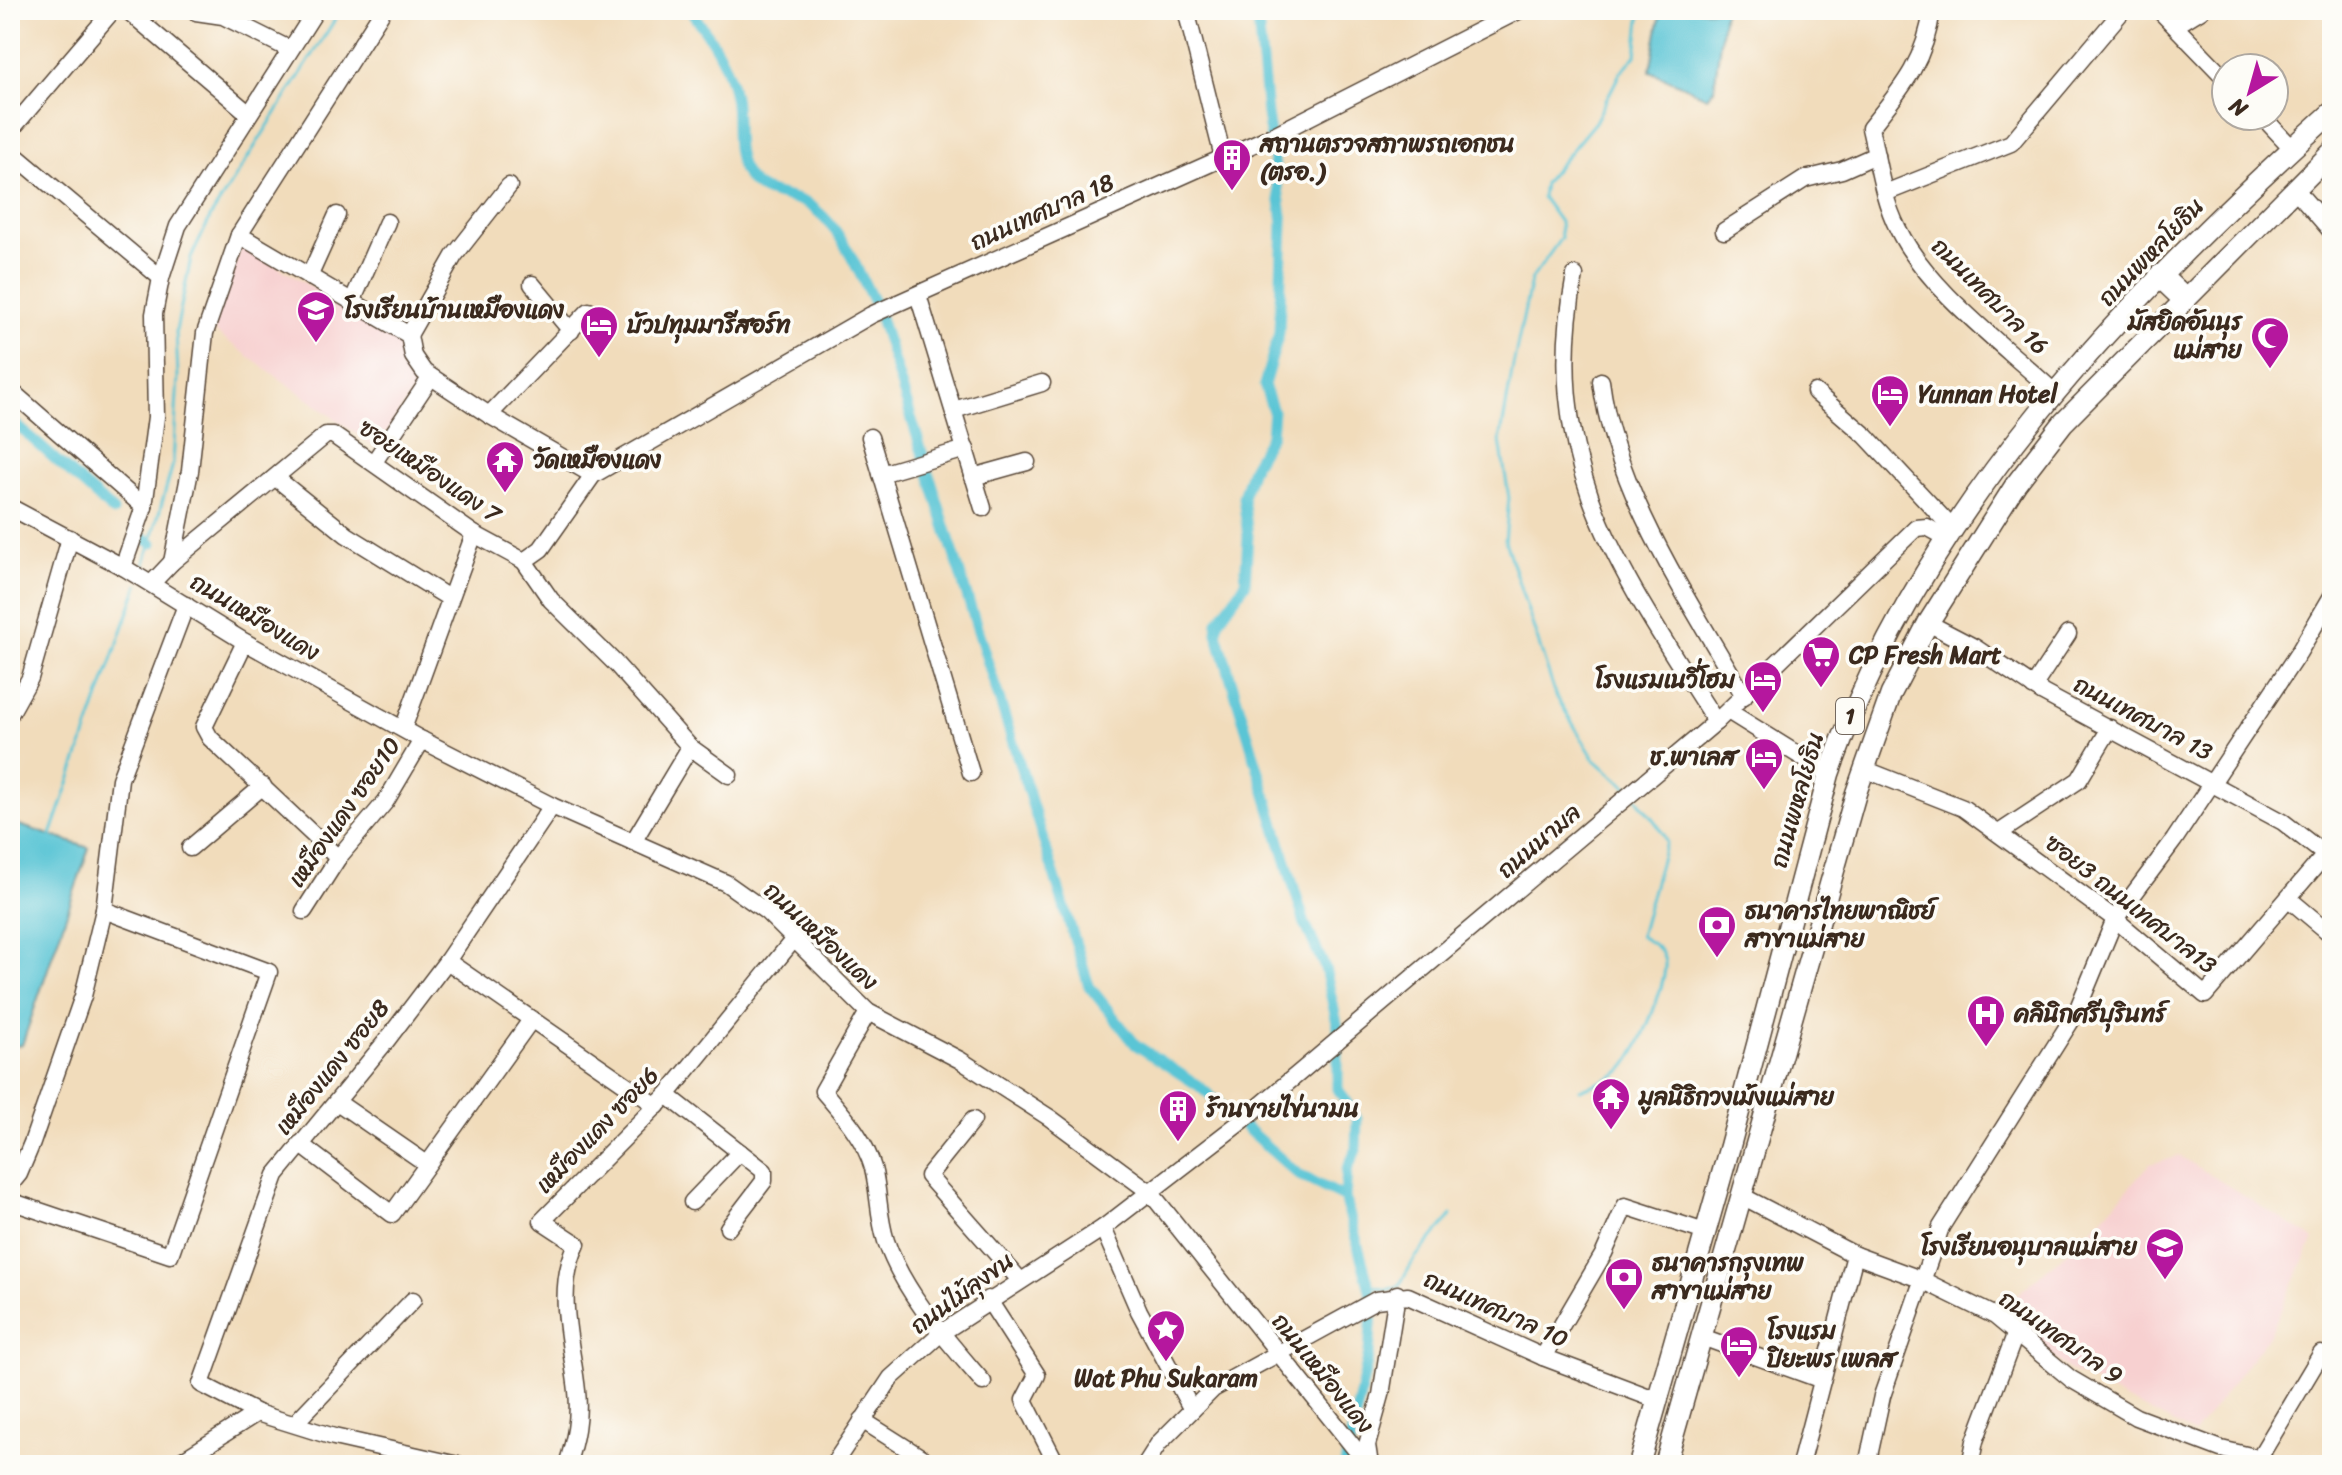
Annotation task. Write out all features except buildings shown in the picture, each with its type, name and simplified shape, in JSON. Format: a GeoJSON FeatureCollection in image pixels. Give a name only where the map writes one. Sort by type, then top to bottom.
{"type":"FeatureCollection","features":[{"type":"Feature","properties":{"kind":"highway"},"geometry":{"type":"LineString","coordinates":[[2160,276],[2183,298]]}},
{"type":"Feature","properties":{"kind":"main road","name":"ถนนพหลโยธิน"},"geometry":{"type":"LineString","coordinates":[[1639,1465],[1829,774],[1847,723],[1880,652],[1950,533],[2055,393],[2160,276],[2332,112]]}},
{"type":"Feature","properties":{"kind":"main road","name":"1"},"geometry":{"type":"LineString","coordinates":[[1665,1465],[1864,769],[1891,694],[1928,623],[2016,484],[2063,423],[2183,298],[2332,152]]}},
{"type":"Feature","properties":{"kind":"main road"},"geometry":{"type":"LineString","coordinates":[[1717,1188],[1742,1196]]}},
{"type":"Feature","properties":{"kind":"main road"},"geometry":{"type":"LineString","coordinates":[[1705,1232],[1729,1239]]}},
{"type":"Feature","properties":{"kind":"street"},"geometry":{"type":"LineString","coordinates":[[10,131],[113,10]]}},
{"type":"Feature","properties":{"kind":"street"},"geometry":{"type":"LineString","coordinates":[[127,10],[248,113]]}},
{"type":"Feature","properties":{"kind":"street"},"geometry":{"type":"LineString","coordinates":[[138,575],[156,417],[154,314],[161,278],[178,226],[316,10]]}},
{"type":"Feature","properties":{"kind":"street"},"geometry":{"type":"LineString","coordinates":[[172,562],[190,471],[205,333],[239,235],[383,10]]}},
{"type":"Feature","properties":{"kind":"street"},"geometry":{"type":"LineString","coordinates":[[1186,10],[1223,157]]}},
{"type":"Feature","properties":{"kind":"street","name":"ถนนเทศบาล 18"},"geometry":{"type":"LineString","coordinates":[[593,475],[878,312],[1280,132],[1520,10]]}},
{"type":"Feature","properties":{"kind":"street","name":"ถนนเทศบาล 16"},"geometry":{"type":"LineString","coordinates":[[1932,10],[1929,33],[1914,72],[1870,128],[1885,193],[1897,227],[1930,276],[2055,393]]}},
{"type":"Feature","properties":{"kind":"street"},"geometry":{"type":"LineString","coordinates":[[1885,193],[2011,143],[2123,10]]}},
{"type":"Feature","properties":{"kind":"street"},"geometry":{"type":"LineString","coordinates":[[2159,10],[2210,62]]}},
{"type":"Feature","properties":{"kind":"street"},"geometry":{"type":"LineString","coordinates":[[2175,26],[2201,10]]}},
{"type":"Feature","properties":{"kind":"street"},"geometry":{"type":"LineString","coordinates":[[196,12],[223,16],[289,49]]}},
{"type":"Feature","properties":{"kind":"street"},"geometry":{"type":"LineString","coordinates":[[2277,132],[2292,148]]}},
{"type":"Feature","properties":{"kind":"street"},"geometry":{"type":"LineString","coordinates":[[10,151],[161,278]]}},
{"type":"Feature","properties":{"kind":"street"},"geometry":{"type":"LineString","coordinates":[[1724,231],[1805,179],[1842,170],[1876,155]]}},
{"type":"Feature","properties":{"kind":"street"},"geometry":{"type":"LineString","coordinates":[[409,335],[454,256],[509,186]]}},
{"type":"Feature","properties":{"kind":"street"},"geometry":{"type":"LineString","coordinates":[[2294,188],[2332,232]]}},
{"type":"Feature","properties":{"kind":"street"},"geometry":{"type":"LineString","coordinates":[[309,277],[337,215]]}},
{"type":"Feature","properties":{"kind":"street"},"geometry":{"type":"LineString","coordinates":[[352,302],[387,222]]}},
{"type":"Feature","properties":{"kind":"street"},"geometry":{"type":"LineString","coordinates":[[239,235],[409,335],[417,364],[431,377],[489,415],[593,475],[541,549],[524,561],[551,600],[615,663],[690,747],[729,775]]}},
{"type":"Feature","properties":{"kind":"street"},"geometry":{"type":"LineString","coordinates":[[1575,275],[1567,318],[1566,365],[1571,428],[1580,465],[1609,548],[1722,716],[1829,774]]}},
{"type":"Feature","properties":{"kind":"street"},"geometry":{"type":"LineString","coordinates":[[532,284],[571,331]]}},
{"type":"Feature","properties":{"kind":"street"},"geometry":{"type":"LineString","coordinates":[[918,295],[983,508]]}},
{"type":"Feature","properties":{"kind":"street"},"geometry":{"type":"LineString","coordinates":[[489,415],[589,311]]}},
{"type":"Feature","properties":{"kind":"street"},"geometry":{"type":"LineString","coordinates":[[374,462],[431,377]]}},
{"type":"Feature","properties":{"kind":"street"},"geometry":{"type":"LineString","coordinates":[[1601,381],[1606,421],[1628,481],[1694,609],[1744,696]]}},
{"type":"Feature","properties":{"kind":"street"},"geometry":{"type":"LineString","coordinates":[[954,410],[1042,383]]}},
{"type":"Feature","properties":{"kind":"street"},"geometry":{"type":"LineString","coordinates":[[10,390],[144,507]]}},
{"type":"Feature","properties":{"kind":"street"},"geometry":{"type":"LineString","coordinates":[[1815,392],[1866,436],[1950,533]]}},
{"type":"Feature","properties":{"kind":"street","name":"ซอยเหมืองแดง 7"},"geometry":{"type":"LineString","coordinates":[[138,575],[172,562],[326,435],[343,439],[474,534],[524,561]]}},
{"type":"Feature","properties":{"kind":"street"},"geometry":{"type":"LineString","coordinates":[[870,437],[971,773]]}},
{"type":"Feature","properties":{"kind":"street"},"geometry":{"type":"LineString","coordinates":[[881,474],[966,449]]}},
{"type":"Feature","properties":{"kind":"street"},"geometry":{"type":"LineString","coordinates":[[973,477],[1027,462]]}},
{"type":"Feature","properties":{"kind":"street"},"geometry":{"type":"LineString","coordinates":[[276,478],[347,535],[449,598]]}},
{"type":"Feature","properties":{"kind":"street","name":"ถนนเหมืองแดง"},"geometry":{"type":"LineString","coordinates":[[10,507],[138,575],[245,642],[422,740],[552,806],[726,883],[767,912],[868,1012],[960,1060],[1050,1118],[1150,1192],[1345,1441],[1367,1464]]}},
{"type":"Feature","properties":{"kind":"street","name":"ถนนนามล"},"geometry":{"type":"LineString","coordinates":[[1150,1192],[1344,1038],[1722,716],[1916,528],[1927,527],[1950,533]]}},
{"type":"Feature","properties":{"kind":"street"},"geometry":{"type":"LineString","coordinates":[[403,729],[474,534]]}},
{"type":"Feature","properties":{"kind":"street"},"geometry":{"type":"LineString","coordinates":[[10,714],[30,678],[70,538]]}},
{"type":"Feature","properties":{"kind":"street"},"geometry":{"type":"LineString","coordinates":[[1867,1465],[1882,1396],[1920,1279],[1941,1227],[2076,1013],[2115,919],[2174,840],[2299,652],[2332,596]]}},
{"type":"Feature","properties":{"kind":"street"},"geometry":{"type":"LineString","coordinates":[[10,1185],[19,1174],[32,1143],[78,1011],[104,910],[120,779],[186,605]]}},
{"type":"Feature","properties":{"kind":"street","name":"ถนนเทศบาล 13"},"geometry":{"type":"LineString","coordinates":[[1928,623],[1974,647],[2033,687],[2283,822],[2329,858]]}},
{"type":"Feature","properties":{"kind":"street"},"geometry":{"type":"LineString","coordinates":[[2033,687],[2068,634]]}},
{"type":"Feature","properties":{"kind":"street"},"geometry":{"type":"LineString","coordinates":[[245,642],[204,727],[210,738],[338,858]]}},
{"type":"Feature","properties":{"kind":"street"},"geometry":{"type":"LineString","coordinates":[[1999,833],[2072,786],[2085,773],[2110,728]]}},
{"type":"Feature","properties":{"kind":"street","name":"เหมืองแดง ซอย10"},"geometry":{"type":"LineString","coordinates":[[304,911],[338,858],[386,801],[422,740]]}},
{"type":"Feature","properties":{"kind":"street"},"geometry":{"type":"LineString","coordinates":[[633,842],[690,747]]}},
{"type":"Feature","properties":{"kind":"street","name":"ซอย3 ถนนเทศบาล13"},"geometry":{"type":"LineString","coordinates":[[1864,769],[1963,808],[2115,919],[2205,995],[2329,858]]}},
{"type":"Feature","properties":{"kind":"street"},"geometry":{"type":"LineString","coordinates":[[190,848],[263,786]]}},
{"type":"Feature","properties":{"kind":"street","name":"เหมืองแดง ซอย8"},"geometry":{"type":"LineString","coordinates":[[257,1413],[201,1384],[267,1192],[300,1144],[337,1102],[447,961],[552,806]]}},
{"type":"Feature","properties":{"kind":"street"},"geometry":{"type":"LineString","coordinates":[[2289,899],[2332,935]]}},
{"type":"Feature","properties":{"kind":"street"},"geometry":{"type":"LineString","coordinates":[[10,1201],[170,1255],[269,972],[104,910]]}},
{"type":"Feature","properties":{"kind":"street","name":"เหมืองแดง ซอย6"},"geometry":{"type":"LineString","coordinates":[[567,1465],[577,1432],[577,1393],[565,1284],[568,1263],[577,1244],[542,1221],[662,1101],[794,939]]}},
{"type":"Feature","properties":{"kind":"street"},"geometry":{"type":"LineString","coordinates":[[447,961],[531,1020],[740,1152],[766,1176],[728,1228]]}},
{"type":"Feature","properties":{"kind":"street"},"geometry":{"type":"LineString","coordinates":[[868,1012],[823,1091],[857,1131],[872,1166],[886,1241],[941,1333],[983,1382]]}},
{"type":"Feature","properties":{"kind":"street"},"geometry":{"type":"LineString","coordinates":[[300,1144],[392,1214],[531,1020]]}},
{"type":"Feature","properties":{"kind":"street"},"geometry":{"type":"LineString","coordinates":[[337,1102],[427,1164]]}},
{"type":"Feature","properties":{"kind":"street"},"geometry":{"type":"LineString","coordinates":[[973,1120],[928,1176],[1019,1279]]}},
{"type":"Feature","properties":{"kind":"street"},"geometry":{"type":"LineString","coordinates":[[692,1202],[740,1152]]}},
{"type":"Feature","properties":{"kind":"street","name":"ถนนไม้ลุงขน"},"geometry":{"type":"LineString","coordinates":[[833,1465],[891,1378],[941,1333],[988,1299],[1103,1228],[1150,1192]]}},
{"type":"Feature","properties":{"kind":"street","name":"ถนนเทศบาล 9"},"geometry":{"type":"LineString","coordinates":[[1742,1196],[1855,1255],[1920,1279],[1995,1316],[2071,1379],[2136,1417],[2221,1449],[2265,1461]]}},
{"type":"Feature","properties":{"kind":"street"},"geometry":{"type":"LineString","coordinates":[[1543,1357],[1604,1253],[1625,1206],[1705,1232]]}},
{"type":"Feature","properties":{"kind":"street"},"geometry":{"type":"LineString","coordinates":[[1103,1228],[1139,1311],[1192,1410]]}},
{"type":"Feature","properties":{"kind":"street"},"geometry":{"type":"LineString","coordinates":[[1800,1465],[1855,1255]]}},
{"type":"Feature","properties":{"kind":"street","name":"ถนนเทศบาล 10"},"geometry":{"type":"LineString","coordinates":[[1386,1297],[1408,1296],[1543,1357],[1657,1400]]}},
{"type":"Feature","properties":{"kind":"street"},"geometry":{"type":"LineString","coordinates":[[1145,1465],[1159,1443],[1213,1389],[1386,1297],[1381,1395],[1367,1445],[1367,1464]]}},
{"type":"Feature","properties":{"kind":"street"},"geometry":{"type":"LineString","coordinates":[[988,1299],[1037,1375],[1024,1400],[1057,1465]]}},
{"type":"Feature","properties":{"kind":"street"},"geometry":{"type":"LineString","coordinates":[[294,1424],[413,1300]]}},
{"type":"Feature","properties":{"kind":"street"},"geometry":{"type":"LineString","coordinates":[[1970,1465],[1975,1441],[2015,1335]]}},
{"type":"Feature","properties":{"kind":"street"},"geometry":{"type":"LineString","coordinates":[[1702,1337],[1822,1380]]}},
{"type":"Feature","properties":{"kind":"street"},"geometry":{"type":"LineString","coordinates":[[2265,1461],[2321,1354],[2332,1358]]}},
{"type":"Feature","properties":{"kind":"street"},"geometry":{"type":"LineString","coordinates":[[175,1465],[257,1413],[458,1465]]}},
{"type":"Feature","properties":{"kind":"street"},"geometry":{"type":"LineString","coordinates":[[862,1420],[933,1465]]}},
{"type":"Feature","properties":{"kind":"shaded area","name":"โรงเรียนบ้านเหมืองแดง"},"geometry":{"type":"Polygon","coordinates":[[[242,245],[401,341],[403,353],[400,363],[421,379],[376,448],[215,332],[214,323],[242,245]]]}},
{"type":"Feature","properties":{"kind":"shaded area","name":"โรงเรียนอนุบาลแม่สาย"},"geometry":{"type":"Polygon","coordinates":[[[2180,1156],[2314,1239],[2270,1334],[2194,1434],[2069,1370],[1996,1312],[2083,1239],[2150,1164],[2180,1156]]]}},
{"type":"Feature","properties":{"kind":"water"},"geometry":{"type":"Polygon","coordinates":[[[1661,10],[1724,10],[1714,89],[1707,97],[1650,71],[1661,10]]]}},
{"type":"Feature","properties":{"kind":"water"},"geometry":{"type":"Polygon","coordinates":[[[13,823],[89,848],[22,1045],[13,1046],[10,1055],[13,823]]]}},
{"type":"Feature","properties":{"kind":"waterway"},"geometry":{"type":"LineString","coordinates":[[143,570],[173,464],[178,376],[176,331],[191,258],[211,216],[341,10]]}},
{"type":"Feature","properties":{"kind":"waterway"},"geometry":{"type":"LineString","coordinates":[[690,10],[711,40],[728,73],[735,106],[738,156],[746,175],[761,189],[807,203],[826,219],[843,242],[877,308],[1089,986],[1136,1045],[1199,1086],[1299,1175],[1345,1198]]}},
{"type":"Feature","properties":{"kind":"waterway"},"geometry":{"type":"LineString","coordinates":[[1257,10],[1267,114],[1283,222],[1279,333],[1264,385],[1273,411],[1271,435],[1252,468],[1243,497],[1248,536],[1245,584],[1218,622],[1217,633],[1305,924],[1325,968],[1338,1028],[1338,1089],[1357,1119],[1356,1150],[1347,1170],[1345,1198],[1373,1301],[1369,1353],[1345,1465]]}},
{"type":"Feature","properties":{"kind":"waterway"},"geometry":{"type":"LineString","coordinates":[[1628,788],[1595,760],[1556,696],[1505,541],[1509,498],[1500,441],[1531,280],[1561,238],[1560,222],[1542,197],[1544,183],[1595,122],[1620,73],[1636,55],[1641,10]]}},
{"type":"Feature","properties":{"kind":"waterway"},"geometry":{"type":"LineString","coordinates":[[10,419],[113,511]]}},
{"type":"Feature","properties":{"kind":"waterway"},"geometry":{"type":"LineString","coordinates":[[144,538],[152,543]]}},
{"type":"Feature","properties":{"kind":"waterway"},"geometry":{"type":"LineString","coordinates":[[51,835],[138,585]]}},
{"type":"Feature","properties":{"kind":"waterway"},"geometry":{"type":"LineString","coordinates":[[1580,1090],[1616,1075],[1627,1064],[1650,1020],[1664,972],[1662,953],[1640,936],[1666,842],[1657,824],[1636,797]]}},
{"type":"Feature","properties":{"kind":"waterway"},"geometry":{"type":"LineString","coordinates":[[1370,1285],[1386,1290],[1399,1286],[1415,1258],[1452,1215]]}},
{"type":"Feature","properties":{"kind":"place","name":"สถานตรวจสภาพรถเอกชน (ตรอ.)"},"geometry":{"type":"Point","coordinates":[1232,192]}},
{"type":"Feature","properties":{"kind":"place","name":"โรงเรียนบ้านเหมืองแดง"},"geometry":{"type":"Point","coordinates":[316,344]}},
{"type":"Feature","properties":{"kind":"place","name":"บัวปทุมมารีสอร์ท"},"geometry":{"type":"Point","coordinates":[599,359]}},
{"type":"Feature","properties":{"kind":"place","name":"มัสยิดอันนุร แม่สาย"},"geometry":{"type":"Point","coordinates":[2270,370]}},
{"type":"Feature","properties":{"kind":"place","name":"Yunnan Hotel"},"geometry":{"type":"Point","coordinates":[1890,428]}},
{"type":"Feature","properties":{"kind":"place","name":"วัดเหมืองแดง"},"geometry":{"type":"Point","coordinates":[505,494]}},
{"type":"Feature","properties":{"kind":"place","name":"CP Fresh Mart"},"geometry":{"type":"Point","coordinates":[1821,689]}},
{"type":"Feature","properties":{"kind":"place","name":"โรงแรมเนวี่โฮม"},"geometry":{"type":"Point","coordinates":[1763,714]}},
{"type":"Feature","properties":{"kind":"place","name":"ช.พาเลส"},"geometry":{"type":"Point","coordinates":[1764,791]}},
{"type":"Feature","properties":{"kind":"place","name":"ธนาคารไทยพาณิชย์ สาขาแม่สาย"},"geometry":{"type":"Point","coordinates":[1717,959]}},
{"type":"Feature","properties":{"kind":"place","name":"คลินิกศรีบุรินทร์"},"geometry":{"type":"Point","coordinates":[1986,1048]}},
{"type":"Feature","properties":{"kind":"place","name":"มูลนิธิกวงเม้งแม่สาย"},"geometry":{"type":"Point","coordinates":[1611,1131]}},
{"type":"Feature","properties":{"kind":"place","name":"ร้านขายไข่นามน"},"geometry":{"type":"Point","coordinates":[1178,1143]}},
{"type":"Feature","properties":{"kind":"place","name":"โรงเรียนอนุบาลแม่สาย"},"geometry":{"type":"Point","coordinates":[2165,1281]}},
{"type":"Feature","properties":{"kind":"place","name":"ธนาคารกรุงเทพ สาขาแม่สาย"},"geometry":{"type":"Point","coordinates":[1624,1311]}},
{"type":"Feature","properties":{"kind":"place","name":"Wat Phu Sukaram"},"geometry":{"type":"Point","coordinates":[1166,1363]}},
{"type":"Feature","properties":{"kind":"place","name":"โรงแรม ปิยะพร เพลส"},"geometry":{"type":"Point","coordinates":[1739,1379]}}]}
